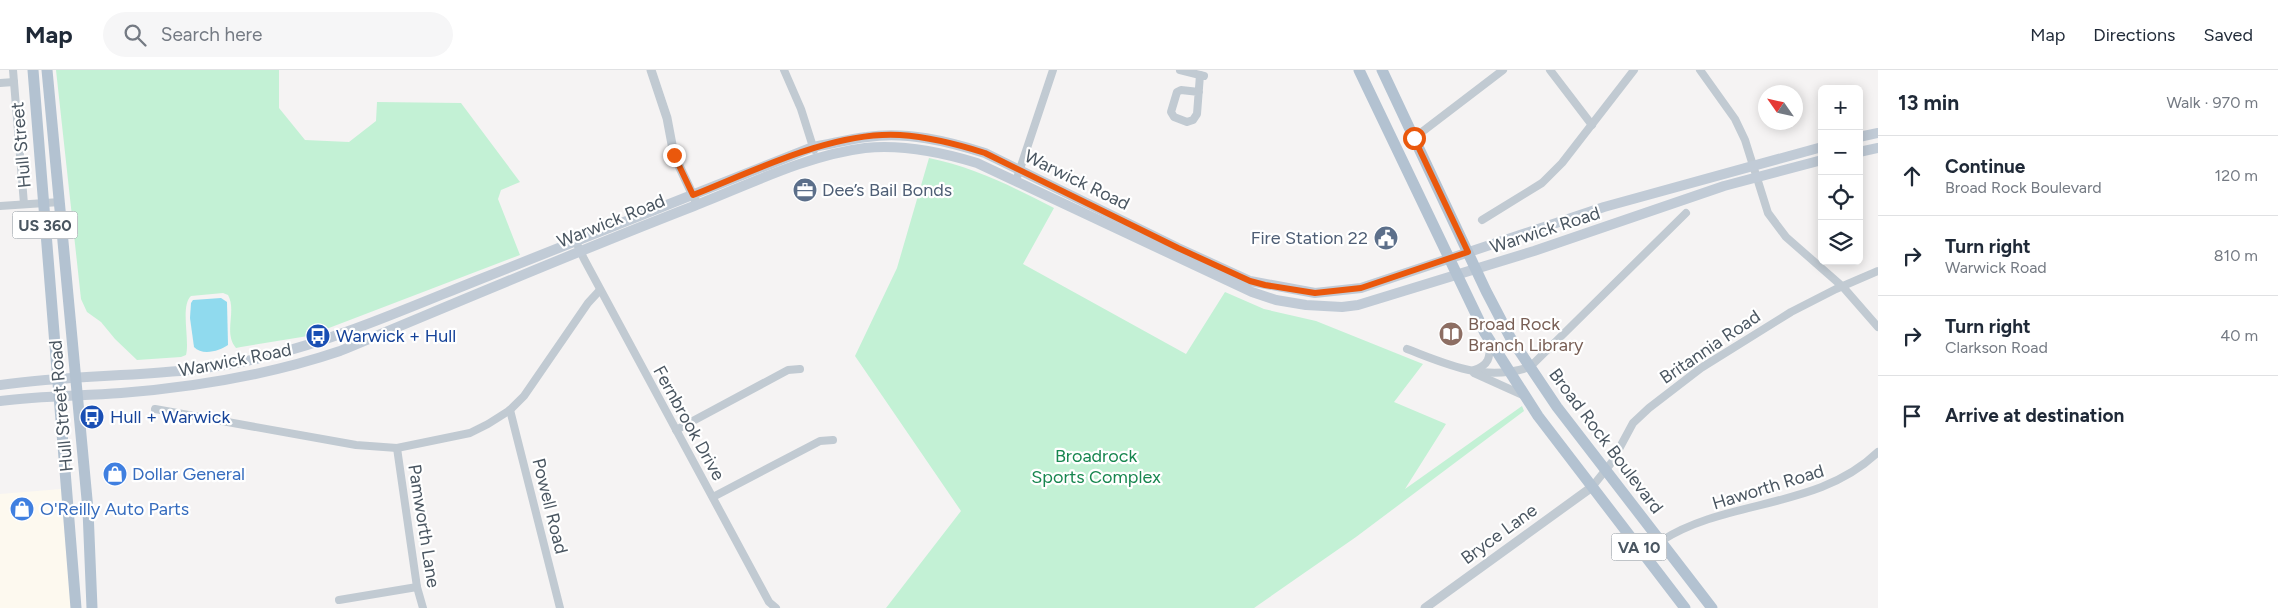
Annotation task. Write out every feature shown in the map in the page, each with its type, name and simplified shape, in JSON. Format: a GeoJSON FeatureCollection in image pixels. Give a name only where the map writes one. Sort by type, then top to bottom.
{"type":"FeatureCollection","features":[{"type":"Feature","properties":{"kind":"main road","name":"Hull Street"},"geometry":{"type":"LineString","coordinates":[[32,70],[59,396]]}},
{"type":"Feature","properties":{"kind":"main road","name":"Hull Street"},"geometry":{"type":"LineString","coordinates":[[47,70],[60,202]]}},
{"type":"Feature","properties":{"kind":"main road","name":"VA 10"},"geometry":{"type":"LineString","coordinates":[[1359,70],[1475,316],[1510,374],[1592,487],[1686,608]]}},
{"type":"Feature","properties":{"kind":"main road","name":"Broad Rock Boulevard"},"geometry":{"type":"LineString","coordinates":[[1382,70],[1476,270],[1510,336],[1557,407],[1712,608]]}},
{"type":"Feature","properties":{"kind":"main road"},"geometry":{"type":"LineString","coordinates":[[1863,136],[1878,133]]}},
{"type":"Feature","properties":{"kind":"main road","name":"Warwick Road"},"geometry":{"type":"LineString","coordinates":[[695,200],[813,147],[867,136],[899,135],[952,142],[985,153],[1178,248],[1250,281],[1315,293],[1361,288],[1604,207],[1818,148]]}},
{"type":"Feature","properties":{"kind":"main road","name":"Warwick Road"},"geometry":{"type":"LineString","coordinates":[[0,385],[58,379],[158,373],[263,358],[367,324],[578,246],[695,200],[817,158],[865,148],[911,149],[945,153],[976,163],[1252,292],[1276,300],[1306,305],[1342,307],[1373,301],[1476,270],[1724,186],[1818,161]]}},
{"type":"Feature","properties":{"kind":"main road"},"geometry":{"type":"LineString","coordinates":[[1863,151],[1878,148]]}},
{"type":"Feature","properties":{"kind":"main road","name":"Hull Street Road"},"geometry":{"type":"LineString","coordinates":[[60,202],[88,510],[92,608]]}},
{"type":"Feature","properties":{"kind":"main road","name":"Warwick Road"},"geometry":{"type":"LineString","coordinates":[[0,401],[186,386],[248,377],[300,364],[340,351],[578,246]]}},
{"type":"Feature","properties":{"kind":"main road","name":"Hull Street Road"},"geometry":{"type":"LineString","coordinates":[[59,396],[76,608]]}},
{"type":"Feature","properties":{"kind":"street"},"geometry":{"type":"LineString","coordinates":[[13,70],[24,204]]}},
{"type":"Feature","properties":{"kind":"street"},"geometry":{"type":"LineString","coordinates":[[651,70],[667,118],[674,155],[695,200]]}},
{"type":"Feature","properties":{"kind":"street"},"geometry":{"type":"LineString","coordinates":[[784,70],[801,109],[817,158]]}},
{"type":"Feature","properties":{"kind":"street"},"geometry":{"type":"LineString","coordinates":[[1016,181],[1053,70]]}},
{"type":"Feature","properties":{"kind":"street"},"geometry":{"type":"LineString","coordinates":[[1180,70],[1202,76],[1197,114],[1193,120],[1188,122],[1174,117],[1171,112],[1177,92],[1181,90],[1199,92]]}},
{"type":"Feature","properties":{"kind":"street"},"geometry":{"type":"LineString","coordinates":[[1414,138],[1503,70]]}},
{"type":"Feature","properties":{"kind":"street"},"geometry":{"type":"LineString","coordinates":[[1550,70],[1592,126]]}},
{"type":"Feature","properties":{"kind":"street"},"geometry":{"type":"LineString","coordinates":[[1482,220],[1542,183],[1562,164],[1634,70]]}},
{"type":"Feature","properties":{"kind":"street"},"geometry":{"type":"LineString","coordinates":[[1700,70],[1735,119],[1745,140],[1768,213],[1779,229],[1842,286],[1878,328]]}},
{"type":"Feature","properties":{"kind":"street"},"geometry":{"type":"LineString","coordinates":[[0,83],[14,82]]}},
{"type":"Feature","properties":{"kind":"street"},"geometry":{"type":"LineString","coordinates":[[0,206],[60,202]]}},
{"type":"Feature","properties":{"kind":"street"},"geometry":{"type":"LineString","coordinates":[[1470,371],[1510,374],[1530,367],[1686,213]]}},
{"type":"Feature","properties":{"kind":"street","name":"Fernbrook Drive"},"geometry":{"type":"LineString","coordinates":[[578,246],[768,602],[776,608]]}},
{"type":"Feature","properties":{"kind":"street","name":"Britannia Road"},"geometry":{"type":"LineString","coordinates":[[1592,487],[1606,470],[1633,423],[1649,408],[1701,368],[1791,312],[1842,286],[1878,271]]}},
{"type":"Feature","properties":{"kind":"street"},"geometry":{"type":"LineString","coordinates":[[155,409],[356,445],[396,448],[470,433],[510,410],[534,383],[588,303],[600,290]]}},
{"type":"Feature","properties":{"kind":"street"},"geometry":{"type":"LineString","coordinates":[[1470,371],[1483,367],[1487,363],[1490,355],[1490,341]]}},
{"type":"Feature","properties":{"kind":"street"},"geometry":{"type":"LineString","coordinates":[[1407,349],[1470,371],[1525,396]]}},
{"type":"Feature","properties":{"kind":"street"},"geometry":{"type":"LineString","coordinates":[[676,430],[788,370],[800,369]]}},
{"type":"Feature","properties":{"kind":"street","name":"Powell Road"},"geometry":{"type":"LineString","coordinates":[[510,410],[560,608]]}},
{"type":"Feature","properties":{"kind":"street"},"geometry":{"type":"LineString","coordinates":[[713,497],[820,441],[833,440]]}},
{"type":"Feature","properties":{"kind":"street","name":"Pamworth Lane"},"geometry":{"type":"LineString","coordinates":[[396,448],[423,608]]}},
{"type":"Feature","properties":{"kind":"street","name":"Haworth Road"},"geometry":{"type":"LineString","coordinates":[[1661,541],[1671,534],[1706,521],[1815,491],[1845,478],[1878,452]]}},
{"type":"Feature","properties":{"kind":"street","name":"Bryce Lane"},"geometry":{"type":"LineString","coordinates":[[1425,608],[1592,487]]}},
{"type":"Feature","properties":{"kind":"street"},"geometry":{"type":"LineString","coordinates":[[339,600],[418,587]]}},
{"type":"Feature","properties":{"kind":"shaded area"},"geometry":{"type":"Polygon","coordinates":[[[61,489],[71,608],[0,608],[0,494],[61,489]]]}},
{"type":"Feature","properties":{"kind":"green space"},"geometry":{"type":"Polygon","coordinates":[[[56,70],[279,70],[279,108],[305,140],[349,142],[376,121],[377,102],[461,103],[520,182],[501,190],[498,199],[520,255],[308,336],[236,348],[231,336],[231,308],[228,295],[223,293],[191,296],[186,307],[186,355],[137,360],[115,339],[101,322],[87,312],[81,299],[56,70]]]}},
{"type":"Feature","properties":{"kind":"green space","name":"Broadrock Sports Complex"},"geometry":{"type":"Polygon","coordinates":[[[929,158],[978,172],[1054,208],[1023,264],[1186,354],[1225,292],[1264,309],[1316,321],[1423,364],[1394,402],[1446,424],[1405,489],[1522,406],[1524,411],[1356,537],[1254,608],[886,608],[961,511],[855,356],[897,268],[929,158]]]}},
{"type":"Feature","properties":{"kind":"water"},"geometry":{"type":"Polygon","coordinates":[[[221,298],[227,302],[228,345],[211,352],[197,350],[194,347],[190,318],[191,303],[193,300],[221,298]]]}},
{"type":"Feature","properties":{"kind":"place","name":"Dee’s Bail Bonds"},"geometry":{"type":"Point","coordinates":[805,190]}},
{"type":"Feature","properties":{"kind":"place","name":"Fire Station 22"},"geometry":{"type":"Point","coordinates":[1386,238]}},
{"type":"Feature","properties":{"kind":"place","name":"Broad Rock Branch Library"},"geometry":{"type":"Point","coordinates":[1451,334]}},
{"type":"Feature","properties":{"kind":"place","name":"Warwick + Hull"},"geometry":{"type":"Point","coordinates":[318,336]}},
{"type":"Feature","properties":{"kind":"place","name":"Hull + Warwick"},"geometry":{"type":"Point","coordinates":[92,417]}},
{"type":"Feature","properties":{"kind":"place","name":"Dollar General"},"geometry":{"type":"Point","coordinates":[115,474]}},
{"type":"Feature","properties":{"kind":"place","name":"O'Reilly Auto Parts"},"geometry":{"type":"Point","coordinates":[22,509]}},
{"type":"Feature","properties":{"kind":"route"},"geometry":{"type":"LineString","coordinates":[[674,155],[693,195],[813,147],[867,136],[899,135],[952,142],[985,153],[1178,248],[1250,281],[1315,293],[1361,288],[1468,252],[1414,138]]}}]}
